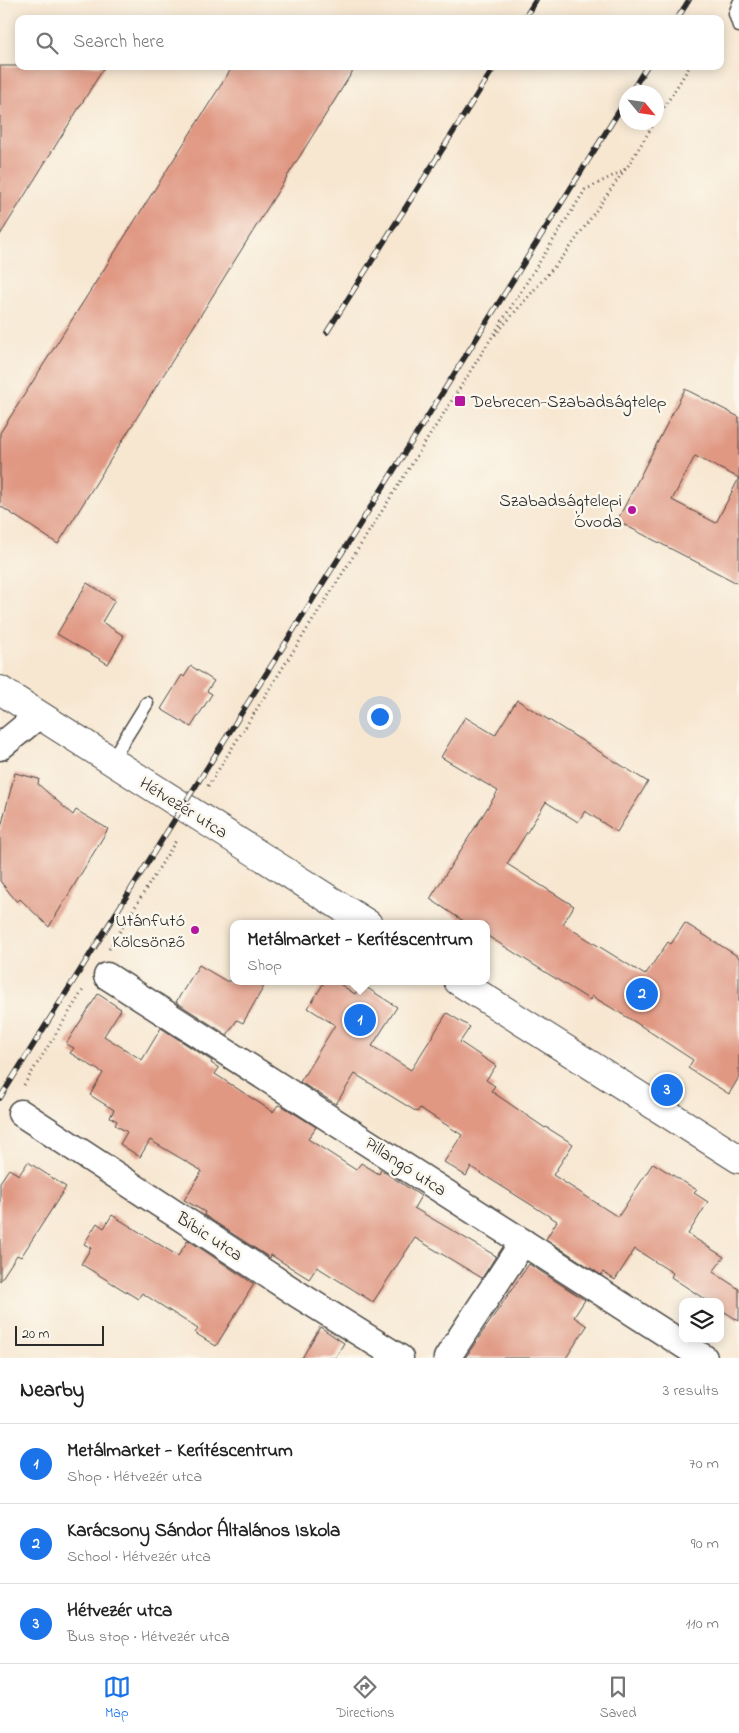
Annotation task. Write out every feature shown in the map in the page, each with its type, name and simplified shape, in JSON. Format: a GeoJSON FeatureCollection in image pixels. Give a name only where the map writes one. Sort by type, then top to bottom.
{"type":"FeatureCollection","features":[{"type":"Feature","properties":{"kind":"street","name":"Hétvezér utca"},"geometry":{"type":"LineString","coordinates":[[0,690],[362,920]]}},
{"type":"Feature","properties":{"kind":"street"},"geometry":{"type":"LineString","coordinates":[[0,747],[39,715]]}},
{"type":"Feature","properties":{"kind":"street","name":"Pillangó utca"},"geometry":{"type":"LineString","coordinates":[[107,976],[704,1358]]}},
{"type":"Feature","properties":{"kind":"street"},"geometry":{"type":"LineString","coordinates":[[464,985],[739,1159]]}},
{"type":"Feature","properties":{"kind":"street","name":"Bíbic utca"},"geometry":{"type":"LineString","coordinates":[[21,1113],[299,1295],[400,1358]]}},
{"type":"Feature","properties":{"kind":"street"},"geometry":{"type":"LineString","coordinates":[[447,1358],[523,1242]]}},
{"type":"Feature","properties":{"kind":"lane"},"geometry":{"type":"LineString","coordinates":[[739,4],[735,14],[739,26]]}},
{"type":"Feature","properties":{"kind":"lane"},"geometry":{"type":"LineString","coordinates":[[111,761],[146,703]]}},
{"type":"Feature","properties":{"kind":"path"},"geometry":{"type":"LineString","coordinates":[[664,108],[688,70]]}},
{"type":"Feature","properties":{"kind":"path"},"geometry":{"type":"LineString","coordinates":[[488,343],[567,252],[650,130]]}},
{"type":"Feature","properties":{"kind":"path"},"geometry":{"type":"LineString","coordinates":[[208,786],[585,190],[626,168]]}},
{"type":"Feature","properties":{"kind":"building"},"geometry":{"type":"Polygon","coordinates":[[[0,66],[15,66],[15,70],[103,70],[0,235],[0,66]]]}},
{"type":"Feature","properties":{"kind":"building"},"geometry":{"type":"Polygon","coordinates":[[[230,70],[354,70],[58,544],[0,506],[0,433],[230,70]]]}},
{"type":"Feature","properties":{"kind":"building"},"geometry":{"type":"Polygon","coordinates":[[[685,389],[739,417],[739,478],[739,584],[617,521],[685,389]],[[695,456],[672,500],[716,523],[739,478],[695,456]]]}},
{"type":"Feature","properties":{"kind":"building"},"geometry":{"type":"Polygon","coordinates":[[[87,583],[115,600],[102,622],[124,636],[108,664],[57,634],[87,583]]]}},
{"type":"Feature","properties":{"kind":"building"},"geometry":{"type":"Polygon","coordinates":[[[191,666],[214,681],[207,691],[212,694],[191,727],[161,709],[182,675],[184,677],[191,666]]]}},
{"type":"Feature","properties":{"kind":"building"},"geometry":{"type":"Polygon","coordinates":[[[517,700],[648,782],[617,832],[585,811],[578,822],[546,802],[507,864],[574,906],[563,924],[645,975],[668,942],[671,944],[685,923],[739,957],[739,1077],[729,1094],[688,1068],[693,1060],[635,1022],[592,996],[590,1000],[490,938],[490,920],[462,920],[430,899],[498,791],[441,757],[465,717],[495,735],[517,700]]]}},
{"type":"Feature","properties":{"kind":"building"},"geometry":{"type":"Polygon","coordinates":[[[15,773],[39,779],[38,784],[73,815],[76,810],[108,829],[49,927],[20,899],[17,902],[0,881],[0,831],[15,773]]]}},
{"type":"Feature","properties":{"kind":"building"},"geometry":{"type":"Polygon","coordinates":[[[199,965],[226,981],[230,981],[230,985],[265,985],[243,1023],[237,1020],[227,1035],[176,1002],[199,965]]]}},
{"type":"Feature","properties":{"kind":"building"},"geometry":{"type":"Polygon","coordinates":[[[322,985],[341,985],[355,994],[360,985],[363,985],[397,1007],[372,1046],[411,1070],[447,1013],[470,1027],[460,1042],[496,1066],[486,1080],[495,1086],[491,1091],[545,1128],[573,1144],[553,1175],[618,1217],[653,1163],[697,1190],[694,1193],[708,1202],[688,1234],[724,1257],[713,1272],[739,1289],[739,1321],[724,1312],[724,1298],[703,1298],[671,1277],[673,1273],[635,1249],[615,1280],[603,1272],[601,1275],[546,1239],[557,1221],[471,1167],[466,1176],[444,1162],[462,1135],[420,1108],[417,1112],[355,1074],[336,1104],[300,1082],[335,1025],[308,1008],[322,985]]]}},
{"type":"Feature","properties":{"kind":"building"},"geometry":{"type":"Polygon","coordinates":[[[98,994],[121,1009],[104,1036],[142,1060],[161,1028],[212,1061],[211,1063],[219,1068],[215,1074],[273,1112],[278,1105],[284,1107],[316,1127],[308,1139],[356,1170],[361,1163],[379,1174],[381,1170],[421,1196],[414,1208],[496,1256],[482,1278],[415,1238],[373,1302],[317,1267],[309,1279],[271,1255],[270,1258],[204,1215],[205,1212],[184,1200],[202,1171],[150,1140],[140,1157],[120,1144],[127,1132],[115,1125],[117,1121],[110,1117],[114,1110],[90,1095],[103,1073],[70,1053],[74,1048],[66,1044],[98,994]]]}},
{"type":"Feature","properties":{"kind":"building"},"geometry":{"type":"Polygon","coordinates":[[[28,1162],[66,1187],[21,1257],[17,1255],[0,1281],[0,1182],[9,1169],[19,1175],[28,1162]]]}},
{"type":"Feature","properties":{"kind":"building"},"geometry":{"type":"Polygon","coordinates":[[[112,1215],[178,1256],[188,1240],[254,1284],[216,1346],[195,1333],[198,1329],[142,1293],[138,1299],[81,1264],[91,1248],[84,1244],[97,1223],[104,1228],[112,1215]]]}},
{"type":"Feature","properties":{"kind":"building"},"geometry":{"type":"Polygon","coordinates":[[[529,1264],[585,1300],[574,1317],[587,1326],[566,1358],[465,1358],[529,1264]]]}},
{"type":"Feature","properties":{"kind":"building"},"geometry":{"type":"Polygon","coordinates":[[[320,1327],[344,1343],[335,1358],[302,1358],[320,1327]]]}},
{"type":"Feature","properties":{"kind":"railway"},"geometry":{"type":"LineString","coordinates":[[527,15],[536,0]]}},
{"type":"Feature","properties":{"kind":"railway"},"geometry":{"type":"LineString","coordinates":[[680,15],[689,0]]}},
{"type":"Feature","properties":{"kind":"railway"},"geometry":{"type":"LineString","coordinates":[[327,332],[492,70]]}},
{"type":"Feature","properties":{"kind":"railway"},"geometry":{"type":"LineString","coordinates":[[635,85],[645,70]]}},
{"type":"Feature","properties":{"kind":"railway"},"geometry":{"type":"LineString","coordinates":[[0,1098],[619,111]]}},
{"type":"Feature","properties":{"kind":"place","name":"Debrecen-Szabadságtelep"},"geometry":{"type":"Point","coordinates":[460,401]}},
{"type":"Feature","properties":{"kind":"place","name":"Szabadságtelepi Óvoda"},"geometry":{"type":"Point","coordinates":[632,510]}},
{"type":"Feature","properties":{"kind":"place","name":"Utánfutó Kölcsönző"},"geometry":{"type":"Point","coordinates":[195,930]}},
{"type":"Feature","properties":{"kind":"place","name":"Karácsony Sándor Általános Iskola"},"geometry":{"type":"Point","coordinates":[642,994]}},
{"type":"Feature","properties":{"kind":"place","name":"Metálmarket - Kerítéscentrum"},"geometry":{"type":"Point","coordinates":[360,1020]}},
{"type":"Feature","properties":{"kind":"place","name":"Hétvezér utca"},"geometry":{"type":"Point","coordinates":[667,1090]}}]}
